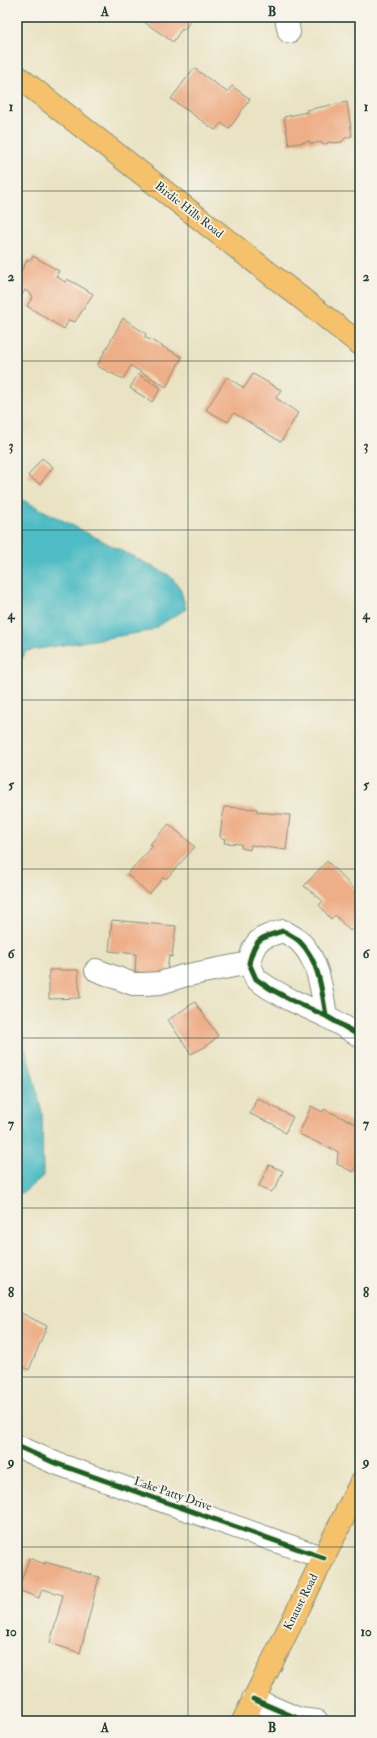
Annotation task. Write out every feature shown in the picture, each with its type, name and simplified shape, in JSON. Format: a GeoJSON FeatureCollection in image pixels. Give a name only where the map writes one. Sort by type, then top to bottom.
{"type":"FeatureCollection","features":[{"type":"Feature","properties":{"kind":"main road","name":"Birdie Hills Road"},"geometry":{"type":"LineString","coordinates":[[17,76],[360,344]]}},
{"type":"Feature","properties":{"kind":"main road","name":"Knaust Road"},"geometry":{"type":"LineString","coordinates":[[243,1721],[360,1484]]}},
{"type":"Feature","properties":{"kind":"street"},"geometry":{"type":"LineString","coordinates":[[326,1016],[318,976],[312,958],[301,942],[283,931],[265,936],[253,946],[248,963],[256,979],[269,988],[326,1016],[360,1036]]}},
{"type":"Feature","properties":{"kind":"street"},"geometry":{"type":"LineString","coordinates":[[96,970],[133,984],[144,984],[160,983],[183,976],[248,963]]}},
{"type":"Feature","properties":{"kind":"street","name":"Lake Patty Drive"},"geometry":{"type":"LineString","coordinates":[[17,1446],[55,1463],[324,1558]]}},
{"type":"Feature","properties":{"kind":"street"},"geometry":{"type":"LineString","coordinates":[[253,1700],[299,1719],[317,1721]]}},
{"type":"Feature","properties":{"kind":"water"},"geometry":{"type":"Polygon","coordinates":[[[17,497],[169,575],[180,588],[186,609],[150,631],[26,651],[17,668],[17,497]]]}},
{"type":"Feature","properties":{"kind":"water"},"geometry":{"type":"Polygon","coordinates":[[[17,1015],[42,1112],[43,1176],[23,1193],[17,1193],[17,1015]]]}},
{"type":"Feature","properties":{"kind":"building"},"geometry":{"type":"Polygon","coordinates":[[[137,17],[190,17],[190,21],[185,29],[181,30],[173,42],[137,17]]]}},
{"type":"Feature","properties":{"kind":"building"},"geometry":{"type":"Polygon","coordinates":[[[194,68],[227,92],[232,86],[250,99],[229,129],[221,123],[215,130],[171,99],[194,68]]]}},
{"type":"Feature","properties":{"kind":"building"},"geometry":{"type":"Polygon","coordinates":[[[347,102],[352,136],[345,138],[342,142],[330,142],[323,145],[321,142],[310,144],[310,141],[289,145],[284,117],[307,112],[306,110],[347,102]]]}},
{"type":"Feature","properties":{"kind":"building"},"geometry":{"type":"Polygon","coordinates":[[[33,256],[59,271],[56,276],[65,282],[67,279],[93,294],[75,322],[69,320],[64,329],[27,306],[33,296],[25,290],[20,298],[17,296],[17,279],[27,260],[31,260],[33,256]]]}},
{"type":"Feature","properties":{"kind":"building"},"geometry":{"type":"Polygon","coordinates":[[[123,318],[146,334],[145,337],[182,357],[166,387],[131,366],[123,379],[97,366],[123,318]]]}},
{"type":"Feature","properties":{"kind":"building"},"geometry":{"type":"Polygon","coordinates":[[[138,374],[161,388],[152,402],[130,388],[138,374]]]}},
{"type":"Feature","properties":{"kind":"building"},"geometry":{"type":"Polygon","coordinates":[[[253,374],[281,390],[276,398],[298,413],[281,442],[234,413],[228,422],[206,410],[227,377],[244,388],[253,374]]]}},
{"type":"Feature","properties":{"kind":"building"},"geometry":{"type":"Polygon","coordinates":[[[42,458],[53,467],[40,484],[28,476],[42,458]]]}},
{"type":"Feature","properties":{"kind":"building"},"geometry":{"type":"Polygon","coordinates":[[[224,807],[257,809],[257,812],[290,815],[286,850],[251,845],[250,850],[241,848],[241,844],[224,843],[225,839],[221,838],[220,835],[224,807]]]}},
{"type":"Feature","properties":{"kind":"building"},"geometry":{"type":"Polygon","coordinates":[[[169,824],[195,847],[166,879],[164,877],[149,894],[127,874],[153,846],[150,844],[169,824]]]}},
{"type":"Feature","properties":{"kind":"building"},"geometry":{"type":"Polygon","coordinates":[[[327,861],[360,895],[360,921],[350,931],[335,915],[331,919],[319,905],[323,901],[304,886],[327,861]]]}},
{"type":"Feature","properties":{"kind":"building"},"geometry":{"type":"Polygon","coordinates":[[[112,920],[176,926],[172,957],[169,956],[166,978],[138,975],[139,972],[135,972],[136,954],[109,951],[112,920]]]}},
{"type":"Feature","properties":{"kind":"building"},"geometry":{"type":"Polygon","coordinates":[[[49,970],[78,970],[80,998],[49,999],[49,970]]]}},
{"type":"Feature","properties":{"kind":"building"},"geometry":{"type":"Polygon","coordinates":[[[195,1002],[218,1036],[205,1047],[191,1054],[168,1020],[195,1002]]]}},
{"type":"Feature","properties":{"kind":"building"},"geometry":{"type":"Polygon","coordinates":[[[257,1098],[293,1117],[285,1133],[273,1124],[250,1114],[257,1098]]]}},
{"type":"Feature","properties":{"kind":"building"},"geometry":{"type":"Polygon","coordinates":[[[311,1106],[323,1112],[324,1109],[360,1126],[360,1160],[353,1172],[337,1164],[338,1152],[299,1134],[311,1106]]]}},
{"type":"Feature","properties":{"kind":"building"},"geometry":{"type":"Polygon","coordinates":[[[269,1165],[283,1171],[276,1187],[271,1192],[259,1186],[269,1165]]]}},
{"type":"Feature","properties":{"kind":"building"},"geometry":{"type":"Polygon","coordinates":[[[17,1311],[47,1326],[29,1370],[17,1364],[17,1311]]]}},
{"type":"Feature","properties":{"kind":"building"},"geometry":{"type":"Polygon","coordinates":[[[29,1558],[45,1564],[45,1562],[99,1577],[80,1653],[50,1643],[63,1595],[42,1589],[39,1598],[18,1590],[29,1558]]]}},
{"type":"Feature","properties":{"kind":"cycle path"},"geometry":{"type":"LineString","coordinates":[[326,1016],[316,968],[307,950],[301,943],[283,931],[263,938],[259,941],[253,949],[249,963],[256,979],[269,988],[326,1016],[360,1036]]}},
{"type":"Feature","properties":{"kind":"cycle path"},"geometry":{"type":"LineString","coordinates":[[17,1446],[55,1463],[324,1558]]}},
{"type":"Feature","properties":{"kind":"cycle path"},"geometry":{"type":"LineString","coordinates":[[253,1699],[299,1719],[317,1721]]}}]}
